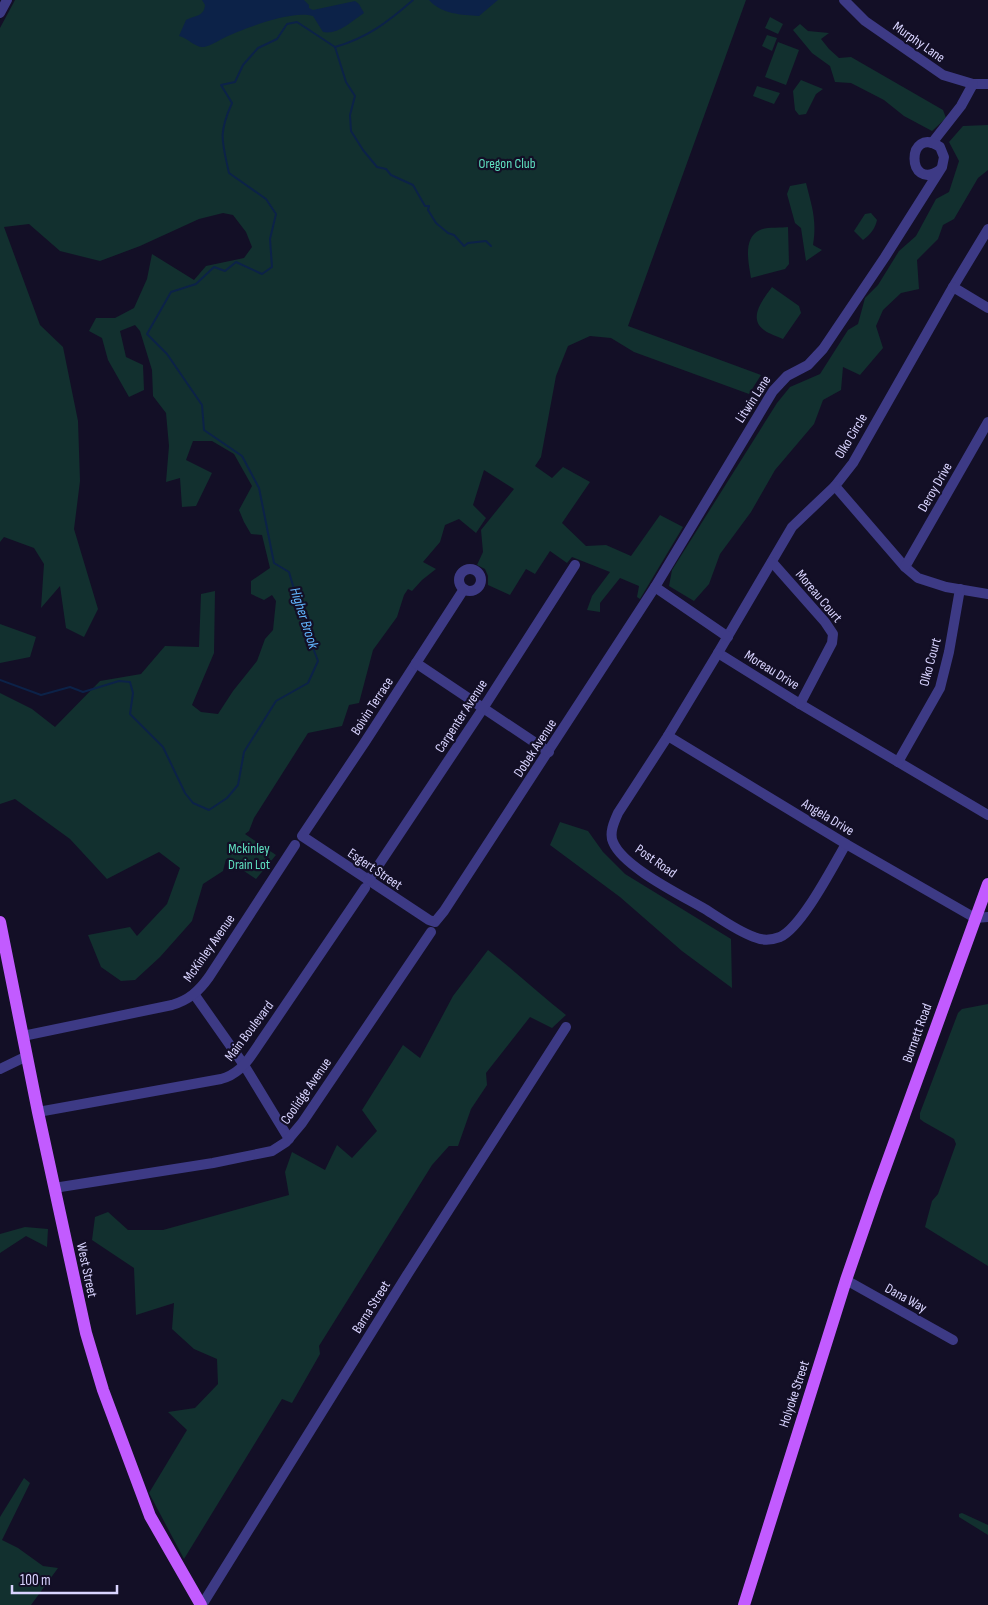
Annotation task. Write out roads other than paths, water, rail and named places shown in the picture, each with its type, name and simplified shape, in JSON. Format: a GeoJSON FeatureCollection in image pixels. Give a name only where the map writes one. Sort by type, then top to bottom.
{"type":"FeatureCollection","features":[{"type":"Feature","properties":{"kind":"main road","name":"Burnett Road"},"geometry":{"type":"LineString","coordinates":[[876,1193],[982,917],[988,884]]}},
{"type":"Feature","properties":{"kind":"main road","name":"West Street"},"geometry":{"type":"LineString","coordinates":[[0,922],[4,965],[23,1036],[86,1333],[103,1390],[150,1516],[202,1605]]}},
{"type":"Feature","properties":{"kind":"main road","name":"Holyoke Street"},"geometry":{"type":"LineString","coordinates":[[744,1605],[846,1280],[876,1193]]}},
{"type":"Feature","properties":{"kind":"street"},"geometry":{"type":"LineString","coordinates":[[0,13],[7,0]]}},
{"type":"Feature","properties":{"kind":"street","name":"Murphy Lane"},"geometry":{"type":"LineString","coordinates":[[844,0],[865,21],[943,75],[973,84],[988,84]]}},
{"type":"Feature","properties":{"kind":"street"},"geometry":{"type":"LineString","coordinates":[[932,143],[961,106],[973,84]]}},
{"type":"Feature","properties":{"kind":"street"},"geometry":{"type":"LineString","coordinates":[[926,143],[932,143],[940,147],[944,154],[944,162],[940,170],[934,173],[924,173],[918,170],[914,161],[914,154],[917,148],[926,143]]}},
{"type":"Feature","properties":{"kind":"street","name":"Litwin Lane"},"geometry":{"type":"LineString","coordinates":[[655,587],[773,391],[787,376],[808,365],[823,349],[885,257],[940,170]]}},
{"type":"Feature","properties":{"kind":"street","name":"Olko Circle"},"geometry":{"type":"LineString","coordinates":[[835,486],[853,463],[988,229]]}},
{"type":"Feature","properties":{"kind":"street"},"geometry":{"type":"LineString","coordinates":[[953,287],[988,308]]}},
{"type":"Feature","properties":{"kind":"street","name":"Deroy Drive"},"geometry":{"type":"LineString","coordinates":[[905,567],[988,422]]}},
{"type":"Feature","properties":{"kind":"street"},"geometry":{"type":"LineString","coordinates":[[718,653],[792,527],[835,486],[905,567],[918,578],[946,587],[988,594]]}},
{"type":"Feature","properties":{"kind":"street","name":"Moreau Court"},"geometry":{"type":"LineString","coordinates":[[772,562],[833,634],[832,643],[800,704]]}},
{"type":"Feature","properties":{"kind":"street","name":"Carpenter Avenue"},"geometry":{"type":"LineString","coordinates":[[366,884],[484,708],[575,565]]}},
{"type":"Feature","properties":{"kind":"street"},"geometry":{"type":"LineString","coordinates":[[655,587],[728,636]]}},
{"type":"Feature","properties":{"kind":"street","name":"Dobek Avenue"},"geometry":{"type":"LineString","coordinates":[[435,922],[549,752],[655,587]]}},
{"type":"Feature","properties":{"kind":"street","name":"Boivin Terrace"},"geometry":{"type":"LineString","coordinates":[[302,836],[464,589]]}},
{"type":"Feature","properties":{"kind":"street","name":"Olko Court"},"geometry":{"type":"LineString","coordinates":[[898,762],[940,688],[949,652],[960,589]]}},
{"type":"Feature","properties":{"kind":"street","name":"Moreau Drive"},"geometry":{"type":"LineString","coordinates":[[718,653],[800,704],[988,815]]}},
{"type":"Feature","properties":{"kind":"street","name":"Post Road"},"geometry":{"type":"LineString","coordinates":[[718,653],[668,736],[618,813],[611,834],[613,842],[620,852],[654,879],[753,937],[765,940],[775,939],[787,933],[798,921],[846,844]]}},
{"type":"Feature","properties":{"kind":"street"},"geometry":{"type":"LineString","coordinates":[[416,663],[549,752]]}},
{"type":"Feature","properties":{"kind":"street","name":"Angela Drive"},"geometry":{"type":"LineString","coordinates":[[668,736],[846,844],[982,917]]}},
{"type":"Feature","properties":{"kind":"street","name":"Esgert Street"},"geometry":{"type":"LineString","coordinates":[[302,836],[366,884],[435,922]]}},
{"type":"Feature","properties":{"kind":"street","name":"McKinley Avenue"},"geometry":{"type":"LineString","coordinates":[[23,1036],[172,1005],[194,994],[209,976],[296,845]]}},
{"type":"Feature","properties":{"kind":"street","name":"Main Boulevard"},"geometry":{"type":"LineString","coordinates":[[38,1112],[221,1079],[232,1075],[244,1065],[366,884]]}},
{"type":"Feature","properties":{"kind":"street","name":"Coolidge Avenue"},"geometry":{"type":"LineString","coordinates":[[54,1188],[213,1163],[272,1151],[278,1148],[289,1139],[302,1123],[431,932]]}},
{"type":"Feature","properties":{"kind":"street"},"geometry":{"type":"LineString","coordinates":[[194,994],[244,1065],[289,1139]]}},
{"type":"Feature","properties":{"kind":"street","name":"Barna Street"},"geometry":{"type":"LineString","coordinates":[[202,1605],[418,1258],[566,1027]]}},
{"type":"Feature","properties":{"kind":"street"},"geometry":{"type":"LineString","coordinates":[[0,1070],[27,1056]]}},
{"type":"Feature","properties":{"kind":"street","name":"Dana Way"},"geometry":{"type":"LineString","coordinates":[[846,1280],[953,1340]]}},
{"type":"Feature","properties":{"kind":"water"},"geometry":{"type":"Polygon","coordinates":[[[202,0],[304,0],[309,5],[309,8],[313,10],[355,1],[364,13],[345,27],[329,32],[323,32],[313,16],[294,15],[282,17],[247,28],[210,45],[201,47],[179,36],[186,20],[203,12],[205,5],[202,0]]]}},
{"type":"Feature","properties":{"kind":"water"},"geometry":{"type":"Polygon","coordinates":[[[429,0],[498,0],[479,16],[446,11],[429,0]]]}},
{"type":"Feature","properties":{"kind":"waterway","name":"Higher Brook"},"geometry":{"type":"LineString","coordinates":[[0,680],[41,695],[70,687],[83,692],[119,681],[130,682],[133,693],[130,714],[163,747],[185,793],[193,803],[209,810],[227,798],[238,785],[244,752],[276,701],[308,683],[318,661],[305,627],[289,572],[274,563],[259,488],[242,456],[204,430],[202,405],[167,354],[147,334],[171,292],[196,284],[214,267],[225,271],[236,262],[262,274],[272,267],[270,239],[276,214],[266,199],[229,173],[223,130],[232,103],[221,85],[235,82],[243,65],[258,48],[277,39],[287,24],[297,22],[335,47],[357,39],[377,28],[413,0]]}},
{"type":"Feature","properties":{"kind":"waterway"},"geometry":{"type":"LineString","coordinates":[[335,47],[346,82],[355,96],[350,115],[351,131],[363,150],[377,167],[386,169],[391,175],[413,185],[425,206],[429,206],[428,210],[436,223],[448,233],[454,235],[464,246],[468,243],[486,241],[491,246]]}},
{"type":"Feature","properties":{"kind":"park label","name":"Oregon Club"},"geometry":{"type":"Point","coordinates":[507,163]}},
{"type":"Feature","properties":{"kind":"park label","name":"Mckinley Drain Lot"},"geometry":{"type":"Point","coordinates":[249,856]}}]}
